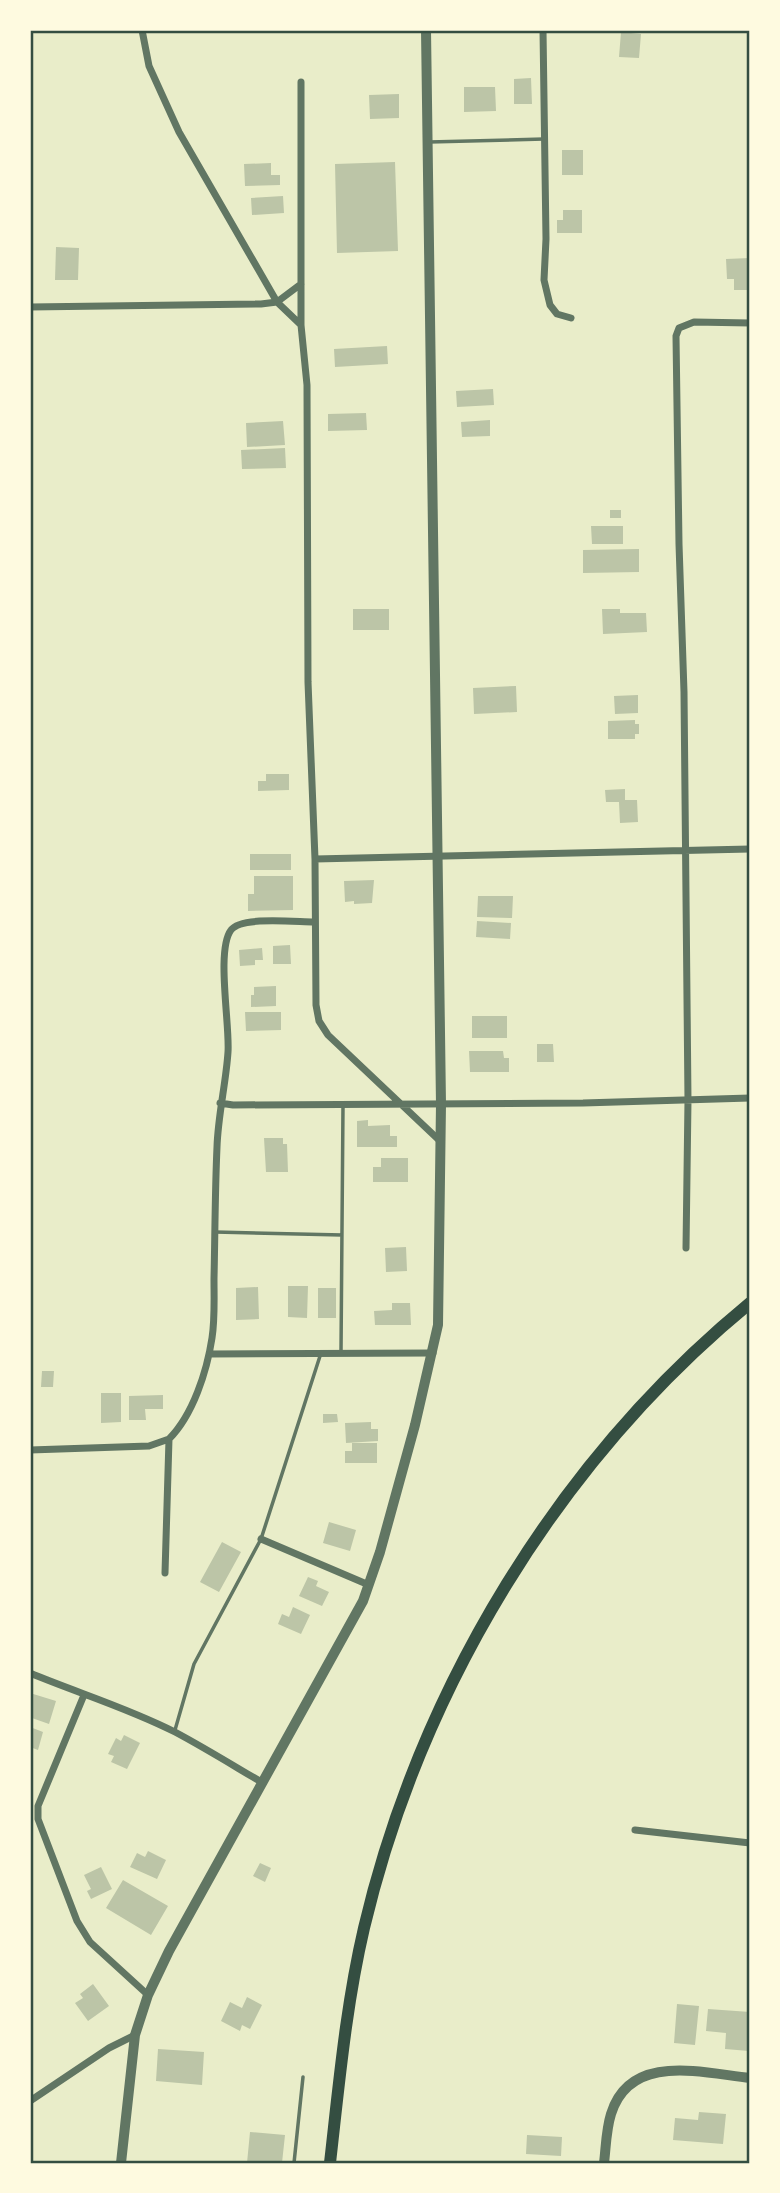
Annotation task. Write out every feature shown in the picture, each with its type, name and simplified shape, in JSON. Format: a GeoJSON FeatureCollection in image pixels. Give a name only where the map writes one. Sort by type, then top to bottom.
{"type":"FeatureCollection","features":[{"type":"Feature","properties":{"kind":"highway"},"geometry":{"type":"LineString","coordinates":[[330,2163],[346,2026],[364,1928],[406,1788],[428,1731],[454,1676],[516,1570],[585,1474],[661,1387],[750,1303]]}},
{"type":"Feature","properties":{"kind":"street"},"geometry":{"type":"LineString","coordinates":[[142,30],[149,66],[179,132],[277,302],[301,325]]}},
{"type":"Feature","properties":{"kind":"street"},"geometry":{"type":"LineString","coordinates":[[121,2163],[135,2035],[148,1995],[169,1951],[346,1635],[369,1585],[412,1438],[438,1325],[438,856],[426,30]]}},
{"type":"Feature","properties":{"kind":"street"},"geometry":{"type":"LineString","coordinates":[[543,30],[546,239],[544,281],[550,305],[557,314],[571,318]]}},
{"type":"Feature","properties":{"kind":"street"},"geometry":{"type":"LineString","coordinates":[[301,82],[301,325],[307,384],[308,682],[315,859],[314,981],[319,1021],[328,1035],[440,1141]]}},
{"type":"Feature","properties":{"kind":"street"},"geometry":{"type":"LineString","coordinates":[[30,307],[196,307],[277,302],[301,284]]}},
{"type":"Feature","properties":{"kind":"street"},"geometry":{"type":"LineString","coordinates":[[686,1248],[688,1100],[684,692],[676,352],[679,328],[694,322],[750,323]]}},
{"type":"Feature","properties":{"kind":"street"},"geometry":{"type":"LineString","coordinates":[[315,859],[750,849]]}},
{"type":"Feature","properties":{"kind":"street"},"geometry":{"type":"LineString","coordinates":[[30,1450],[149,1446],[169,1439],[181,1423],[194,1398],[213,1334],[217,1147],[220,1103],[229,1051],[226,944],[231,930],[243,923],[314,922]]}},
{"type":"Feature","properties":{"kind":"street"},"geometry":{"type":"LineString","coordinates":[[220,1103],[440,1104],[750,1098]]}},
{"type":"Feature","properties":{"kind":"street"},"geometry":{"type":"LineString","coordinates":[[209,1354],[433,1353]]}},
{"type":"Feature","properties":{"kind":"street"},"geometry":{"type":"LineString","coordinates":[[165,1573],[169,1439]]}},
{"type":"Feature","properties":{"kind":"street"},"geometry":{"type":"LineString","coordinates":[[261,1539],[369,1585]]}},
{"type":"Feature","properties":{"kind":"street"},"geometry":{"type":"LineString","coordinates":[[30,1673],[106,1701],[174,1731],[263,1783]]}},
{"type":"Feature","properties":{"kind":"street"},"geometry":{"type":"LineString","coordinates":[[84,1695],[38,1806],[38,1819],[77,1921],[90,1942],[148,1995]]}},
{"type":"Feature","properties":{"kind":"street"},"geometry":{"type":"LineString","coordinates":[[635,1830],[750,1843]]}},
{"type":"Feature","properties":{"kind":"street"},"geometry":{"type":"LineString","coordinates":[[30,2101],[109,2048],[135,2035]]}},
{"type":"Feature","properties":{"kind":"street"},"geometry":{"type":"LineString","coordinates":[[604,2163],[611,2115],[616,2101],[639,2077],[667,2071],[750,2078]]}},
{"type":"Feature","properties":{"kind":"lane"},"geometry":{"type":"LineString","coordinates":[[427,142],[545,139]]}},
{"type":"Feature","properties":{"kind":"lane"},"geometry":{"type":"LineString","coordinates":[[341,1352],[343,1104]]}},
{"type":"Feature","properties":{"kind":"lane"},"geometry":{"type":"LineString","coordinates":[[215,1232],[342,1234]]}},
{"type":"Feature","properties":{"kind":"lane"},"geometry":{"type":"LineString","coordinates":[[174,1731],[194,1664],[261,1539],[321,1353]]}},
{"type":"Feature","properties":{"kind":"lane"},"geometry":{"type":"LineString","coordinates":[[294,2163],[303,2077]]}},
{"type":"Feature","properties":{"kind":"building"},"geometry":{"type":"Polygon","coordinates":[[[621,32],[641,34],[639,58],[619,57],[621,32]]]}},
{"type":"Feature","properties":{"kind":"building"},"geometry":{"type":"Polygon","coordinates":[[[531,78],[532,104],[514,104],[514,79],[531,78]]]}},
{"type":"Feature","properties":{"kind":"building"},"geometry":{"type":"Polygon","coordinates":[[[464,87],[495,87],[496,111],[464,112],[464,87]]]}},
{"type":"Feature","properties":{"kind":"building"},"geometry":{"type":"Polygon","coordinates":[[[399,94],[399,118],[370,119],[369,95],[399,94]]]}},
{"type":"Feature","properties":{"kind":"building"},"geometry":{"type":"Polygon","coordinates":[[[562,150],[583,150],[583,175],[562,175],[562,150]]]}},
{"type":"Feature","properties":{"kind":"building"},"geometry":{"type":"Polygon","coordinates":[[[395,162],[398,251],[337,253],[335,164],[395,162]]]}},
{"type":"Feature","properties":{"kind":"building"},"geometry":{"type":"Polygon","coordinates":[[[271,163],[271,175],[280,175],[280,185],[245,186],[244,164],[271,163]]]}},
{"type":"Feature","properties":{"kind":"building"},"geometry":{"type":"Polygon","coordinates":[[[283,196],[284,213],[252,215],[251,198],[283,196]]]}},
{"type":"Feature","properties":{"kind":"building"},"geometry":{"type":"Polygon","coordinates":[[[563,210],[582,210],[582,233],[557,233],[557,220],[563,220],[563,210]]]}},
{"type":"Feature","properties":{"kind":"building"},"geometry":{"type":"Polygon","coordinates":[[[56,247],[79,248],[78,280],[55,280],[56,247]]]}},
{"type":"Feature","properties":{"kind":"building"},"geometry":{"type":"Polygon","coordinates":[[[750,258],[750,290],[734,290],[734,279],[727,279],[726,259],[750,258]]]}},
{"type":"Feature","properties":{"kind":"building"},"geometry":{"type":"Polygon","coordinates":[[[387,346],[388,364],[335,367],[334,349],[387,346]]]}},
{"type":"Feature","properties":{"kind":"building"},"geometry":{"type":"Polygon","coordinates":[[[493,389],[494,405],[457,407],[456,391],[493,389]]]}},
{"type":"Feature","properties":{"kind":"building"},"geometry":{"type":"Polygon","coordinates":[[[366,413],[367,430],[328,431],[328,414],[366,413]]]}},
{"type":"Feature","properties":{"kind":"building"},"geometry":{"type":"Polygon","coordinates":[[[490,420],[490,436],[462,437],[461,422],[490,420]]]}},
{"type":"Feature","properties":{"kind":"building"},"geometry":{"type":"Polygon","coordinates":[[[283,421],[285,445],[247,447],[246,423],[283,421]]]}},
{"type":"Feature","properties":{"kind":"building"},"geometry":{"type":"Polygon","coordinates":[[[285,448],[286,468],[242,469],[241,450],[285,448]]]}},
{"type":"Feature","properties":{"kind":"building"},"geometry":{"type":"Polygon","coordinates":[[[610,510],[621,510],[621,518],[610,518],[610,510]]]}},
{"type":"Feature","properties":{"kind":"building"},"geometry":{"type":"Polygon","coordinates":[[[591,526],[623,526],[623,544],[592,544],[591,526]]]}},
{"type":"Feature","properties":{"kind":"building"},"geometry":{"type":"Polygon","coordinates":[[[639,549],[639,572],[583,573],[583,550],[639,549]]]}},
{"type":"Feature","properties":{"kind":"building"},"geometry":{"type":"Polygon","coordinates":[[[353,609],[389,609],[389,630],[353,630],[353,609]]]}},
{"type":"Feature","properties":{"kind":"building"},"geometry":{"type":"Polygon","coordinates":[[[602,609],[620,609],[620,613],[646,613],[647,632],[603,634],[602,609]]]}},
{"type":"Feature","properties":{"kind":"building"},"geometry":{"type":"Polygon","coordinates":[[[516,686],[517,712],[474,714],[473,688],[516,686]]]}},
{"type":"Feature","properties":{"kind":"building"},"geometry":{"type":"Polygon","coordinates":[[[638,695],[638,713],[615,714],[614,696],[638,695]]]}},
{"type":"Feature","properties":{"kind":"building"},"geometry":{"type":"Polygon","coordinates":[[[635,720],[635,724],[639,724],[639,734],[635,734],[635,739],[608,739],[608,721],[635,720]]]}},
{"type":"Feature","properties":{"kind":"building"},"geometry":{"type":"Polygon","coordinates":[[[266,774],[289,774],[289,790],[258,791],[258,781],[266,781],[266,774]]]}},
{"type":"Feature","properties":{"kind":"building"},"geometry":{"type":"Polygon","coordinates":[[[625,789],[625,800],[637,800],[638,822],[620,823],[619,802],[606,802],[605,790],[625,789]]]}},
{"type":"Feature","properties":{"kind":"building"},"geometry":{"type":"Polygon","coordinates":[[[250,854],[291,854],[291,870],[250,870],[250,854]]]}},
{"type":"Feature","properties":{"kind":"building"},"geometry":{"type":"Polygon","coordinates":[[[254,876],[293,876],[293,910],[248,911],[248,894],[254,894],[254,876]]]}},
{"type":"Feature","properties":{"kind":"building"},"geometry":{"type":"Polygon","coordinates":[[[374,880],[372,903],[345,902],[344,881],[374,880]]]}},
{"type":"Feature","properties":{"kind":"building"},"geometry":{"type":"Polygon","coordinates":[[[478,896],[513,896],[512,918],[477,917],[478,896]]]}},
{"type":"Feature","properties":{"kind":"building"},"geometry":{"type":"Polygon","coordinates":[[[477,921],[511,923],[510,939],[476,937],[477,921]]]}},
{"type":"Feature","properties":{"kind":"building"},"geometry":{"type":"Polygon","coordinates":[[[290,945],[291,964],[273,964],[273,946],[290,945]]]}},
{"type":"Feature","properties":{"kind":"building"},"geometry":{"type":"Polygon","coordinates":[[[262,948],[263,960],[255,960],[255,965],[240,966],[239,950],[262,948]]]}},
{"type":"Feature","properties":{"kind":"building"},"geometry":{"type":"Polygon","coordinates":[[[276,986],[276,1006],[251,1007],[254,987],[276,986]]]}},
{"type":"Feature","properties":{"kind":"building"},"geometry":{"type":"Polygon","coordinates":[[[245,1012],[281,1012],[281,1030],[246,1031],[245,1012]]]}},
{"type":"Feature","properties":{"kind":"building"},"geometry":{"type":"Polygon","coordinates":[[[472,1016],[507,1016],[507,1038],[472,1038],[472,1016]]]}},
{"type":"Feature","properties":{"kind":"building"},"geometry":{"type":"Polygon","coordinates":[[[537,1044],[553,1044],[554,1062],[537,1062],[537,1044]]]}},
{"type":"Feature","properties":{"kind":"building"},"geometry":{"type":"Polygon","coordinates":[[[469,1051],[503,1051],[504,1058],[509,1058],[509,1072],[470,1072],[469,1051]]]}},
{"type":"Feature","properties":{"kind":"building"},"geometry":{"type":"Polygon","coordinates":[[[368,1120],[368,1126],[390,1125],[390,1136],[397,1136],[397,1147],[357,1147],[357,1121],[368,1120]]]}},
{"type":"Feature","properties":{"kind":"building"},"geometry":{"type":"Polygon","coordinates":[[[264,1138],[283,1138],[283,1144],[287,1144],[288,1172],[266,1172],[264,1138]]]}},
{"type":"Feature","properties":{"kind":"building"},"geometry":{"type":"Polygon","coordinates":[[[381,1158],[408,1158],[408,1182],[373,1182],[373,1167],[381,1167],[381,1158]]]}},
{"type":"Feature","properties":{"kind":"building"},"geometry":{"type":"Polygon","coordinates":[[[406,1247],[407,1271],[386,1272],[385,1248],[406,1247]]]}},
{"type":"Feature","properties":{"kind":"building"},"geometry":{"type":"Polygon","coordinates":[[[288,1286],[308,1286],[307,1318],[288,1317],[288,1286]]]}},
{"type":"Feature","properties":{"kind":"building"},"geometry":{"type":"Polygon","coordinates":[[[258,1287],[259,1319],[236,1320],[236,1288],[258,1287]]]}},
{"type":"Feature","properties":{"kind":"building"},"geometry":{"type":"Polygon","coordinates":[[[318,1288],[336,1288],[336,1318],[318,1318],[318,1288]]]}},
{"type":"Feature","properties":{"kind":"building"},"geometry":{"type":"Polygon","coordinates":[[[392,1303],[410,1303],[411,1325],[375,1325],[374,1311],[392,1310],[392,1303]]]}},
{"type":"Feature","properties":{"kind":"building"},"geometry":{"type":"Polygon","coordinates":[[[42,1371],[54,1371],[53,1387],[41,1387],[42,1371]]]}},
{"type":"Feature","properties":{"kind":"building"},"geometry":{"type":"Polygon","coordinates":[[[101,1393],[121,1393],[121,1422],[101,1423],[101,1393]]]}},
{"type":"Feature","properties":{"kind":"building"},"geometry":{"type":"Polygon","coordinates":[[[163,1395],[163,1409],[145,1409],[146,1420],[129,1420],[129,1396],[163,1395]]]}},
{"type":"Feature","properties":{"kind":"building"},"geometry":{"type":"Polygon","coordinates":[[[323,1414],[337,1414],[338,1422],[323,1423],[323,1414]]]}},
{"type":"Feature","properties":{"kind":"building"},"geometry":{"type":"Polygon","coordinates":[[[371,1422],[371,1429],[378,1429],[378,1441],[346,1443],[345,1423],[371,1422]]]}},
{"type":"Feature","properties":{"kind":"building"},"geometry":{"type":"Polygon","coordinates":[[[352,1443],[377,1443],[377,1463],[345,1463],[345,1451],[352,1451],[352,1443]]]}},
{"type":"Feature","properties":{"kind":"building"},"geometry":{"type":"Polygon","coordinates":[[[329,1522],[356,1530],[350,1551],[323,1543],[329,1522]]]}},
{"type":"Feature","properties":{"kind":"building"},"geometry":{"type":"Polygon","coordinates":[[[222,1542],[241,1552],[219,1592],[200,1582],[222,1542]]]}},
{"type":"Feature","properties":{"kind":"building"},"geometry":{"type":"Polygon","coordinates":[[[308,1577],[318,1581],[316,1586],[329,1592],[322,1606],[299,1596],[308,1577]]]}},
{"type":"Feature","properties":{"kind":"building"},"geometry":{"type":"Polygon","coordinates":[[[293,1607],[310,1615],[301,1634],[278,1624],[282,1614],[289,1617],[293,1607]]]}},
{"type":"Feature","properties":{"kind":"building"},"geometry":{"type":"Polygon","coordinates":[[[30,1693],[56,1701],[49,1724],[32,1718],[30,1693]]]}},
{"type":"Feature","properties":{"kind":"building"},"geometry":{"type":"Polygon","coordinates":[[[30,1727],[43,1732],[38,1750],[30,1747],[30,1727]]]}},
{"type":"Feature","properties":{"kind":"building"},"geometry":{"type":"Polygon","coordinates":[[[124,1735],[140,1743],[127,1769],[111,1762],[114,1756],[108,1754],[116,1738],[121,1741],[124,1735]]]}},
{"type":"Feature","properties":{"kind":"building"},"geometry":{"type":"Polygon","coordinates":[[[148,1851],[166,1860],[157,1879],[130,1867],[137,1853],[145,1857],[148,1851]]]}},
{"type":"Feature","properties":{"kind":"building"},"geometry":{"type":"Polygon","coordinates":[[[260,1863],[271,1868],[265,1882],[253,1876],[260,1863]]]}},
{"type":"Feature","properties":{"kind":"building"},"geometry":{"type":"Polygon","coordinates":[[[101,1867],[112,1889],[91,1899],[87,1891],[91,1889],[84,1875],[101,1867]]]}},
{"type":"Feature","properties":{"kind":"building"},"geometry":{"type":"Polygon","coordinates":[[[123,1880],[168,1906],[151,1935],[106,1908],[123,1880]]]}},
{"type":"Feature","properties":{"kind":"building"},"geometry":{"type":"Polygon","coordinates":[[[93,1984],[109,2006],[88,2021],[75,2003],[83,1998],[80,1994],[93,1984]]]}},
{"type":"Feature","properties":{"kind":"building"},"geometry":{"type":"Polygon","coordinates":[[[247,1997],[262,2005],[250,2029],[242,2025],[240,2031],[221,2021],[230,2002],[242,2008],[247,1997]]]}},
{"type":"Feature","properties":{"kind":"building"},"geometry":{"type":"Polygon","coordinates":[[[677,2004],[699,2006],[695,2045],[674,2043],[677,2004]]]}},
{"type":"Feature","properties":{"kind":"building"},"geometry":{"type":"Polygon","coordinates":[[[708,2009],[750,2012],[749,2051],[725,2049],[726,2033],[706,2031],[708,2009]]]}},
{"type":"Feature","properties":{"kind":"building"},"geometry":{"type":"Polygon","coordinates":[[[158,2049],[204,2052],[202,2085],[156,2081],[158,2049]]]}},
{"type":"Feature","properties":{"kind":"building"},"geometry":{"type":"Polygon","coordinates":[[[699,2112],[726,2114],[723,2144],[673,2140],[675,2118],[698,2120],[699,2112]]]}},
{"type":"Feature","properties":{"kind":"building"},"geometry":{"type":"Polygon","coordinates":[[[250,2132],[285,2135],[282,2163],[247,2163],[250,2132]]]}},
{"type":"Feature","properties":{"kind":"building"},"geometry":{"type":"Polygon","coordinates":[[[527,2135],[562,2137],[561,2156],[526,2154],[527,2135]]]}}]}
